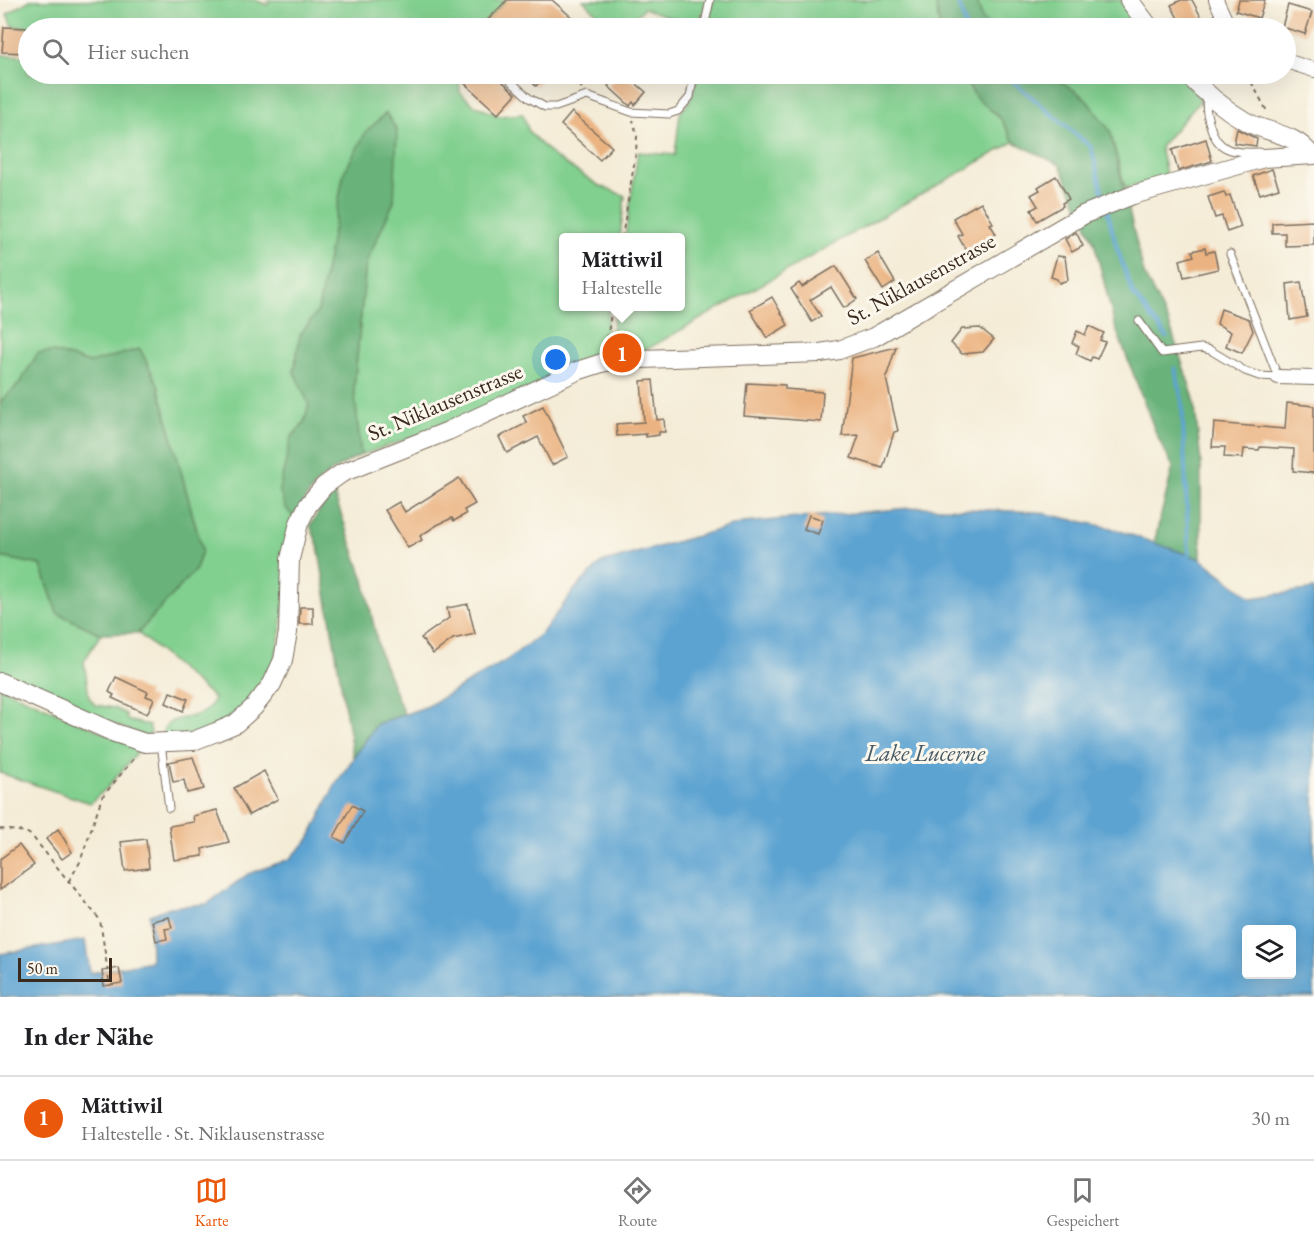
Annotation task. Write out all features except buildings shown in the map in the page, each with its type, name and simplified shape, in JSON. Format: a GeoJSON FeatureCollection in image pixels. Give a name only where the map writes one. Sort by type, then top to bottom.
{"type":"FeatureCollection","features":[{"type":"Feature","properties":{"kind":"street"},"geometry":{"type":"LineString","coordinates":[[1216,0],[1224,18]]}},
{"type":"Feature","properties":{"kind":"street"},"geometry":{"type":"LineString","coordinates":[[1137,3],[1145,18]]}},
{"type":"Feature","properties":{"kind":"street"},"geometry":{"type":"LineString","coordinates":[[1296,64],[1314,70]]}},
{"type":"Feature","properties":{"kind":"street"},"geometry":{"type":"LineString","coordinates":[[1198,84],[1247,122],[1298,141],[1312,155]]}},
{"type":"Feature","properties":{"kind":"street","name":"St. Niklausenstrasse"},"geometry":{"type":"LineString","coordinates":[[0,682],[115,733],[153,743],[193,741],[235,724],[254,707],[272,684],[283,660],[288,632],[290,559],[294,539],[308,505],[324,486],[349,469],[448,432],[577,371],[605,362],[787,355],[839,350],[874,337],[1085,214],[1133,195],[1260,160],[1286,155],[1312,155]]}},
{"type":"Feature","properties":{"kind":"street"},"geometry":{"type":"LineString","coordinates":[[1278,376],[1314,378]]}},
{"type":"Feature","properties":{"kind":"lane"},"geometry":{"type":"LineString","coordinates":[[706,18],[710,0]]}},
{"type":"Feature","properties":{"kind":"lane"},"geometry":{"type":"LineString","coordinates":[[514,84],[529,98],[544,107],[556,107],[587,96],[632,112],[669,114],[678,111],[690,97],[692,84]]}},
{"type":"Feature","properties":{"kind":"lane"},"geometry":{"type":"LineString","coordinates":[[1208,94],[1206,111],[1212,134],[1218,143],[1225,148],[1241,152],[1258,152],[1260,160]]}},
{"type":"Feature","properties":{"kind":"lane"},"geometry":{"type":"LineString","coordinates":[[1139,321],[1162,352],[1201,348],[1210,350],[1245,371],[1259,376],[1278,376],[1230,254]]}},
{"type":"Feature","properties":{"kind":"lane"},"geometry":{"type":"LineString","coordinates":[[153,743],[170,808]]}},
{"type":"Feature","properties":{"kind":"path"},"geometry":{"type":"LineString","coordinates":[[579,84],[587,96]]}},
{"type":"Feature","properties":{"kind":"path"},"geometry":{"type":"LineString","coordinates":[[1252,84],[1270,117]]}},
{"type":"Feature","properties":{"kind":"path"},"geometry":{"type":"LineString","coordinates":[[623,233],[636,152],[637,136],[632,112]]}},
{"type":"Feature","properties":{"kind":"path"},"geometry":{"type":"LineString","coordinates":[[605,362],[611,311]]}},
{"type":"Feature","properties":{"kind":"path"},"geometry":{"type":"LineString","coordinates":[[69,881],[80,862],[102,797],[141,750],[153,743]]}},
{"type":"Feature","properties":{"kind":"path"},"geometry":{"type":"LineString","coordinates":[[0,829],[26,832],[32,836],[100,920],[110,986]]}},
{"type":"Feature","properties":{"kind":"green space"},"geometry":{"type":"Polygon","coordinates":[[[30,0],[255,0],[268,5],[269,1],[266,0],[506,0],[489,18],[18,18],[18,27],[12,26],[7,14],[30,0]]]}},
{"type":"Feature","properties":{"kind":"green space"},"geometry":{"type":"Polygon","coordinates":[[[583,0],[706,0],[702,18],[672,18],[644,8],[634,18],[602,18],[583,0]]]}},
{"type":"Feature","properties":{"kind":"green space"},"geometry":{"type":"Polygon","coordinates":[[[713,0],[935,0],[938,18],[709,18],[713,0]]]}},
{"type":"Feature","properties":{"kind":"green space"},"geometry":{"type":"Polygon","coordinates":[[[935,0],[977,0],[982,18],[938,18],[935,0]]]}},
{"type":"Feature","properties":{"kind":"green space"},"geometry":{"type":"Polygon","coordinates":[[[977,0],[1121,0],[1134,18],[982,18],[977,0]]]}},
{"type":"Feature","properties":{"kind":"green space"},"geometry":{"type":"Polygon","coordinates":[[[0,55],[18,56],[18,84],[459,84],[460,92],[474,105],[499,116],[523,114],[529,132],[553,156],[598,185],[625,196],[620,233],[559,233],[559,311],[609,311],[604,355],[469,418],[361,455],[354,387],[366,263],[394,201],[344,172],[318,311],[300,335],[294,372],[309,404],[304,422],[291,438],[294,518],[284,612],[273,671],[238,714],[199,734],[162,737],[164,728],[170,723],[202,713],[214,698],[138,633],[196,569],[202,550],[158,385],[140,349],[90,363],[54,352],[39,353],[19,384],[0,402],[0,55]]]}},
{"type":"Feature","properties":{"kind":"green space"},"geometry":{"type":"Polygon","coordinates":[[[696,84],[968,84],[976,97],[1001,119],[1014,142],[642,352],[609,353],[614,311],[685,311],[685,233],[626,233],[638,152],[675,155],[680,113],[690,101],[696,84]]]}},
{"type":"Feature","properties":{"kind":"green space"},"geometry":{"type":"Polygon","coordinates":[[[968,84],[1065,84],[1084,97],[1110,131],[1144,274],[1169,323],[1194,399],[1201,462],[1201,559],[1154,543],[1173,467],[1157,436],[1115,326],[1094,242],[1060,165],[1014,142],[1001,119],[976,97],[968,84]]]}},
{"type":"Feature","properties":{"kind":"green space"},"geometry":{"type":"Polygon","coordinates":[[[1065,84],[1188,84],[1201,99],[1160,147],[1167,179],[1125,188],[1110,131],[1084,97],[1065,84]]]}},
{"type":"Feature","properties":{"kind":"green space"},"geometry":{"type":"Polygon","coordinates":[[[386,113],[397,130],[394,201],[366,263],[354,387],[361,455],[321,479],[294,518],[285,507],[279,490],[291,438],[304,423],[309,404],[294,372],[300,335],[318,311],[344,172],[366,132],[386,113]]]}},
{"type":"Feature","properties":{"kind":"green space"},"geometry":{"type":"Polygon","coordinates":[[[140,349],[158,385],[202,550],[196,569],[138,633],[101,634],[57,613],[41,565],[0,557],[0,402],[19,384],[38,353],[54,352],[90,363],[140,349]]]}},
{"type":"Feature","properties":{"kind":"green space"},"geometry":{"type":"Polygon","coordinates":[[[333,491],[364,580],[380,654],[404,714],[377,724],[353,757],[318,545],[310,525],[333,491]]]}},
{"type":"Feature","properties":{"kind":"green space"},"geometry":{"type":"Polygon","coordinates":[[[0,557],[41,565],[57,613],[101,634],[84,661],[89,697],[95,705],[114,708],[126,714],[129,721],[149,725],[151,732],[147,738],[0,677],[0,557]]]}},
{"type":"Feature","properties":{"kind":"green space"},"geometry":{"type":"Polygon","coordinates":[[[0,687],[140,749],[107,788],[90,803],[0,773],[0,687]]]}},
{"type":"Feature","properties":{"kind":"water","name":"Lake Lucerne"},"geometry":{"type":"Polygon","coordinates":[[[921,507],[1037,512],[1111,528],[1201,559],[1252,598],[1314,589],[1314,997],[0,997],[0,954],[85,940],[90,973],[151,961],[150,915],[170,907],[207,904],[248,874],[290,859],[309,839],[335,785],[377,724],[428,706],[507,660],[542,633],[575,589],[601,563],[743,523],[921,507]]]}},
{"type":"Feature","properties":{"kind":"waterway"},"geometry":{"type":"LineString","coordinates":[[958,0],[963,18]]}},
{"type":"Feature","properties":{"kind":"waterway"},"geometry":{"type":"LineString","coordinates":[[1016,84],[1091,147],[1104,199]]}},
{"type":"Feature","properties":{"kind":"waterway"},"geometry":{"type":"LineString","coordinates":[[1107,209],[1116,245],[1133,294],[1167,337]]}},
{"type":"Feature","properties":{"kind":"waterway"},"geometry":{"type":"LineString","coordinates":[[1175,368],[1182,401],[1189,555]]}},
{"type":"Feature","properties":{"kind":"place","name":"Mättiwil"},"geometry":{"type":"Point","coordinates":[622,353]}}]}
